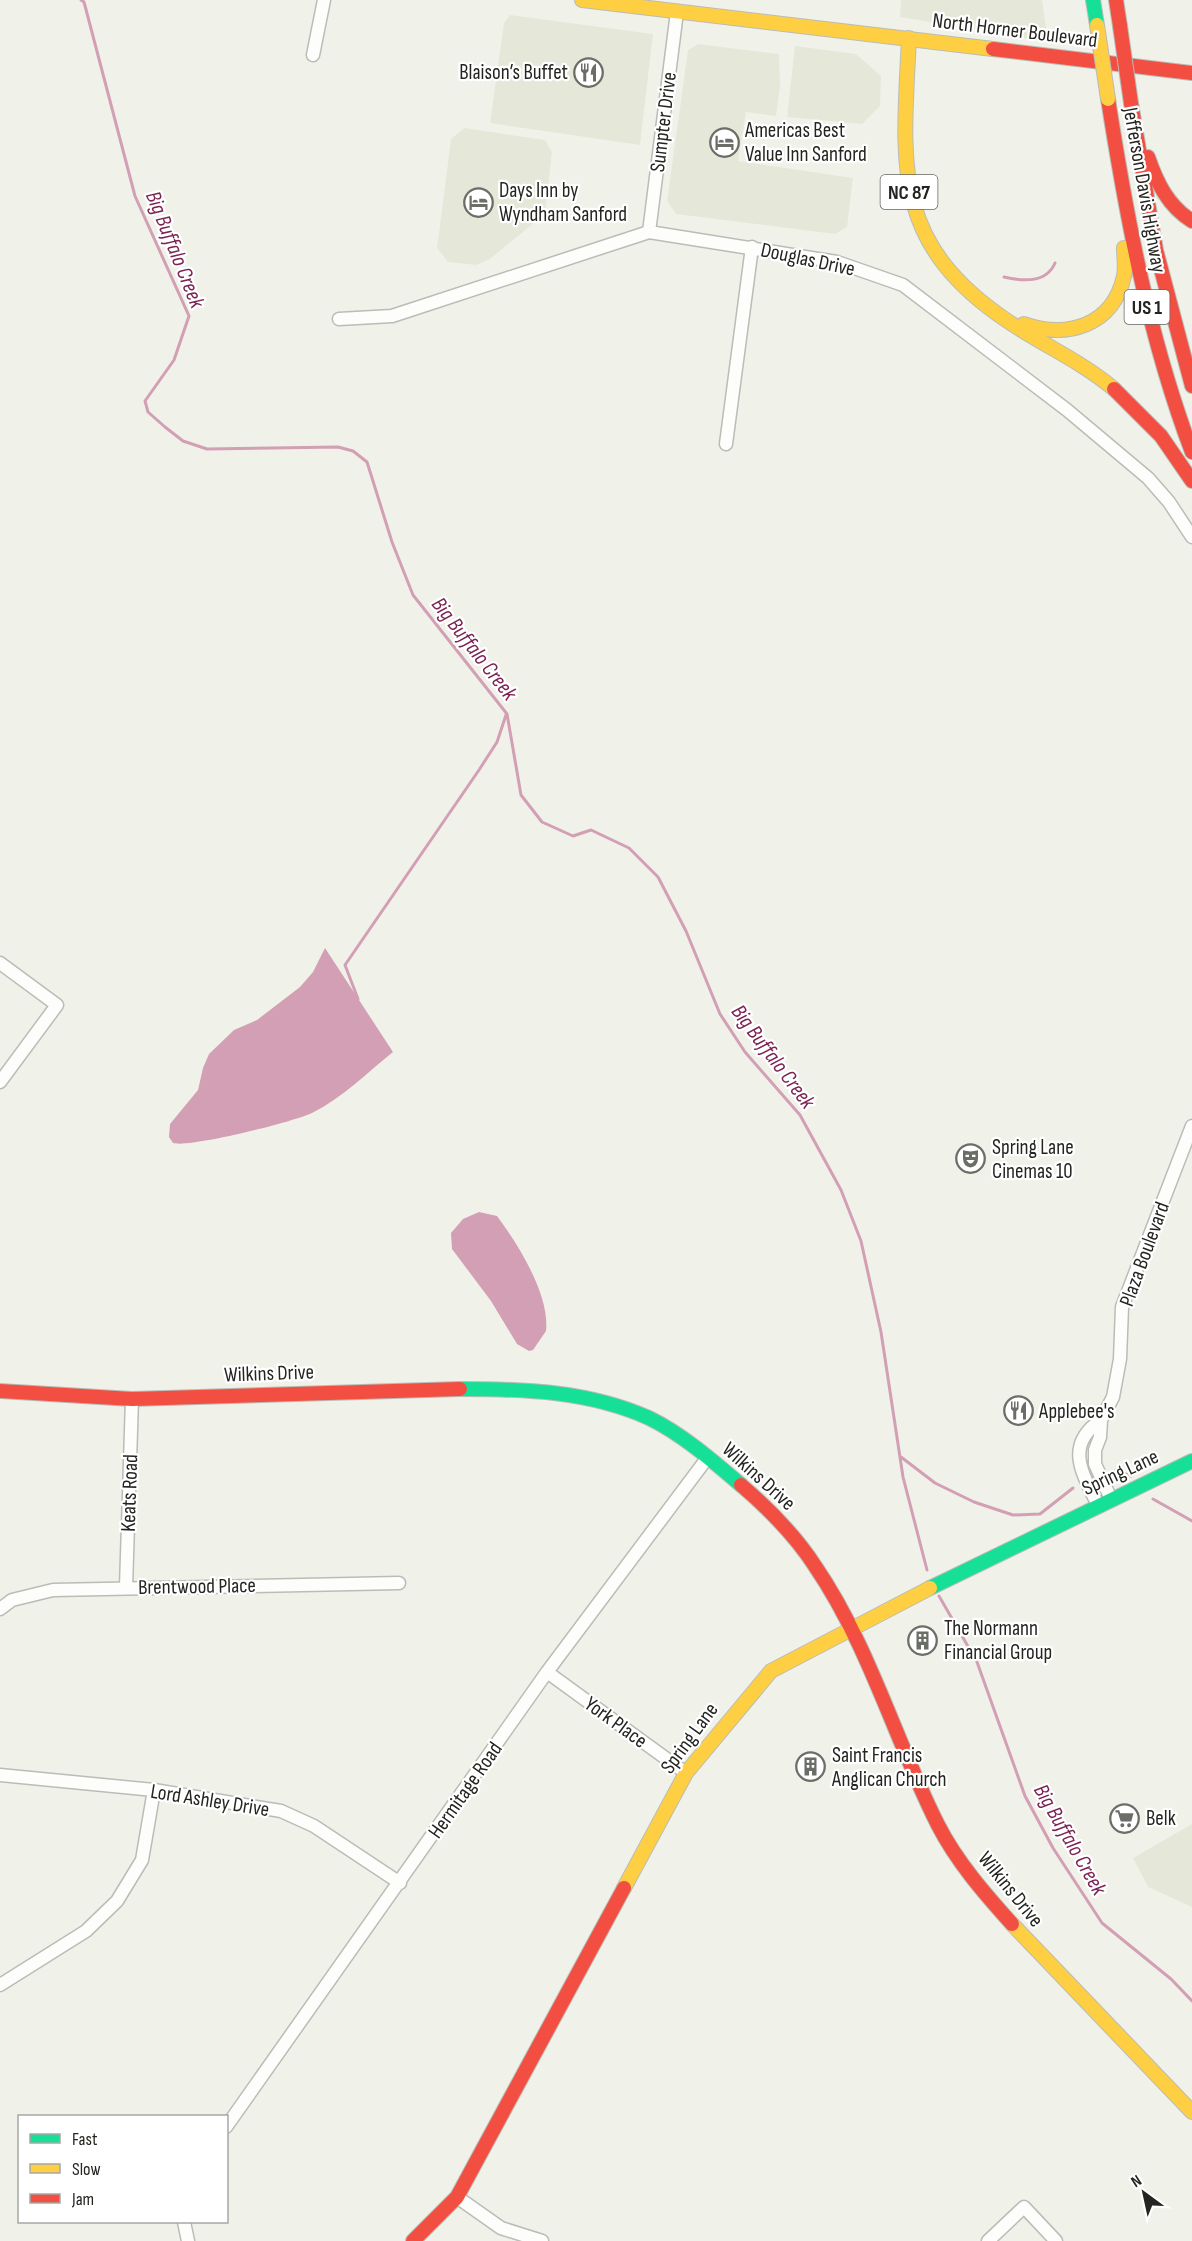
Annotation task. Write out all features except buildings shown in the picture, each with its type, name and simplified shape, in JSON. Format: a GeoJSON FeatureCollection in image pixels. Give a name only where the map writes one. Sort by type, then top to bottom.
{"type":"FeatureCollection","features":[{"type":"Feature","properties":{"kind":"main road","name":"North Horner Boulevard"},"geometry":{"type":"LineString","coordinates":[[582,0],[1192,73]]}},
{"type":"Feature","properties":{"kind":"main road","name":"Jefferson Davis Highway"},"geometry":{"type":"LineString","coordinates":[[1093,0],[1117,159],[1142,290],[1170,390],[1192,452]]}},
{"type":"Feature","properties":{"kind":"main road","name":"Jefferson Davis Highway"},"geometry":{"type":"LineString","coordinates":[[1116,0],[1137,142],[1161,275],[1192,386]]}},
{"type":"Feature","properties":{"kind":"main road","name":"NC 87"},"geometry":{"type":"LineString","coordinates":[[909,38],[904,147],[908,188],[914,211],[929,246],[953,278],[998,313],[1032,327],[1059,331],[1084,329],[1100,318],[1119,290],[1125,272],[1123,239],[1115,202],[1117,159]]}},
{"type":"Feature","properties":{"kind":"main road"},"geometry":{"type":"LineString","coordinates":[[1137,142],[1148,156],[1154,176],[1164,195],[1180,215],[1192,221]]}},
{"type":"Feature","properties":{"kind":"main road"},"geometry":{"type":"LineString","coordinates":[[998,313],[1013,326],[1092,372],[1125,398],[1158,431],[1192,481]]}},
{"type":"Feature","properties":{"kind":"main road","name":"Wilkins Drive"},"geometry":{"type":"LineString","coordinates":[[0,1391],[132,1399],[441,1389],[528,1389],[603,1401],[650,1419],[708,1457],[770,1510],[815,1565],[850,1627],[939,1827],[976,1883],[1032,1948],[1192,2112]]}},
{"type":"Feature","properties":{"kind":"main road","name":"Spring Lane"},"geometry":{"type":"LineString","coordinates":[[413,2241],[456,2197],[686,1773],[771,1671],[850,1627],[1192,1461]]}},
{"type":"Feature","properties":{"kind":"street"},"geometry":{"type":"LineString","coordinates":[[313,54],[324,0]]}},
{"type":"Feature","properties":{"kind":"street","name":"Sumpter Drive"},"geometry":{"type":"LineString","coordinates":[[648,232],[677,12]]}},
{"type":"Feature","properties":{"kind":"street","name":"Douglas Drive"},"geometry":{"type":"LineString","coordinates":[[339,319],[392,316],[648,232],[837,262],[903,285],[1118,451],[1148,477],[1169,502],[1192,537]]}},
{"type":"Feature","properties":{"kind":"street"},"geometry":{"type":"LineString","coordinates":[[726,444],[752,247]]}},
{"type":"Feature","properties":{"kind":"street"},"geometry":{"type":"LineString","coordinates":[[0,963],[57,1005],[0,1082]]}},
{"type":"Feature","properties":{"kind":"street","name":"Plaza Boulevard"},"geometry":{"type":"LineString","coordinates":[[1111,1499],[1095,1464],[1095,1450],[1100,1437],[1101,1420],[1113,1397],[1120,1359],[1122,1307],[1192,1126]]}},
{"type":"Feature","properties":{"kind":"street","name":"Keats Road"},"geometry":{"type":"LineString","coordinates":[[126,1587],[132,1399]]}},
{"type":"Feature","properties":{"kind":"street","name":"Plaza Boulevard"},"geometry":{"type":"LineString","coordinates":[[1098,1505],[1081,1468],[1078,1452],[1088,1429],[1101,1420]]}},
{"type":"Feature","properties":{"kind":"street","name":"Hermitage Road"},"geometry":{"type":"LineString","coordinates":[[228,2124],[547,1672],[708,1457]]}},
{"type":"Feature","properties":{"kind":"street","name":"Brentwood Place"},"geometry":{"type":"LineString","coordinates":[[0,1609],[12,1600],[53,1590],[399,1583]]}},
{"type":"Feature","properties":{"kind":"street","name":"York Place"},"geometry":{"type":"LineString","coordinates":[[547,1672],[686,1773]]}},
{"type":"Feature","properties":{"kind":"street","name":"Lord Ashley Drive"},"geometry":{"type":"LineString","coordinates":[[0,1775],[154,1790],[281,1811],[314,1826],[400,1883]]}},
{"type":"Feature","properties":{"kind":"street"},"geometry":{"type":"LineString","coordinates":[[0,1985],[86,1931],[117,1900],[142,1860],[154,1790]]}},
{"type":"Feature","properties":{"kind":"street"},"geometry":{"type":"LineString","coordinates":[[456,2197],[501,2228],[542,2241]]}},
{"type":"Feature","properties":{"kind":"street"},"geometry":{"type":"LineString","coordinates":[[988,2241],[1024,2207],[1056,2241]]}},
{"type":"Feature","properties":{"kind":"street"},"geometry":{"type":"LineString","coordinates":[[184,2223],[188,2241]]}},
{"type":"Feature","properties":{"kind":"shaded area"},"geometry":{"type":"Polygon","coordinates":[[[901,0],[1042,0],[1048,42],[900,17],[901,0]]]}},
{"type":"Feature","properties":{"kind":"shaded area"},"geometry":{"type":"Polygon","coordinates":[[[510,15],[653,34],[640,145],[490,123],[504,23],[510,15]]]}},
{"type":"Feature","properties":{"kind":"shaded area"},"geometry":{"type":"Polygon","coordinates":[[[698,44],[779,54],[780,87],[776,116],[746,112],[738,161],[853,178],[847,227],[835,234],[676,214],[667,201],[688,50],[698,44]]]}},
{"type":"Feature","properties":{"kind":"shaded area"},"geometry":{"type":"Polygon","coordinates":[[[795,46],[856,54],[881,76],[880,106],[862,124],[787,117],[795,46]]]}},
{"type":"Feature","properties":{"kind":"shaded area"},"geometry":{"type":"Polygon","coordinates":[[[464,128],[545,140],[552,152],[545,214],[490,259],[476,265],[448,262],[437,248],[451,139],[464,128]]]}},
{"type":"Feature","properties":{"kind":"shaded area"},"geometry":{"type":"Polygon","coordinates":[[[325,948],[393,1052],[344,1092],[312,1113],[264,1128],[219,1138],[183,1144],[173,1143],[169,1137],[170,1124],[198,1090],[209,1054],[234,1030],[257,1020],[300,987],[313,972],[325,948]]]}},
{"type":"Feature","properties":{"kind":"shaded area"},"geometry":{"type":"Polygon","coordinates":[[[479,1212],[497,1216],[523,1255],[538,1286],[546,1317],[546,1331],[533,1350],[529,1351],[517,1344],[491,1301],[452,1249],[451,1233],[463,1219],[479,1212]]]}},
{"type":"Feature","properties":{"kind":"shaded area"},"geometry":{"type":"Polygon","coordinates":[[[1192,1824],[1192,1907],[1148,1887],[1133,1858],[1192,1824]]]}},
{"type":"Feature","properties":{"kind":"waterway","name":"Big Buffalo Creek"},"geometry":{"type":"LineString","coordinates":[[81,0],[84,2],[135,196],[189,316],[174,360],[145,401],[148,412],[183,441],[207,449],[338,447],[353,451],[367,462],[392,542],[413,595],[507,714],[521,795],[542,822],[573,836],[591,830],[629,848],[658,877],[686,931],[720,1014],[745,1052],[800,1115],[841,1190],[861,1241],[881,1332],[903,1477],[927,1570]]}},
{"type":"Feature","properties":{"kind":"waterway"},"geometry":{"type":"LineString","coordinates":[[1004,277],[1026,280],[1040,278],[1046,275],[1055,263]]}},
{"type":"Feature","properties":{"kind":"waterway"},"geometry":{"type":"LineString","coordinates":[[354,1000],[358,999],[345,965],[479,770],[497,742],[506,715]]}},
{"type":"Feature","properties":{"kind":"waterway"},"geometry":{"type":"LineString","coordinates":[[901,1457],[935,1483],[974,1502],[1013,1515],[1040,1514],[1073,1488]]}},
{"type":"Feature","properties":{"kind":"waterway"},"geometry":{"type":"LineString","coordinates":[[1116,1470],[1131,1476]]}},
{"type":"Feature","properties":{"kind":"waterway"},"geometry":{"type":"LineString","coordinates":[[1153,1499],[1192,1521]]}},
{"type":"Feature","properties":{"kind":"waterway","name":"Big Buffalo Creek"},"geometry":{"type":"LineString","coordinates":[[939,1596],[977,1662],[1025,1796],[1053,1848],[1102,1923],[1171,1979],[1192,2001]]}},
{"type":"Feature","properties":{"kind":"traffic: fast"},"geometry":{"type":"LineString","coordinates":[[1093,0],[1097,25]]}},
{"type":"Feature","properties":{"kind":"traffic: fast"},"geometry":{"type":"LineString","coordinates":[[460,1389],[556,1393],[626,1409],[649,1418],[673,1432],[697,1448],[741,1485]]}},
{"type":"Feature","properties":{"kind":"traffic: fast"},"geometry":{"type":"LineString","coordinates":[[930,1588],[1192,1461]]}},
{"type":"Feature","properties":{"kind":"traffic: slow"},"geometry":{"type":"LineString","coordinates":[[582,0],[993,49]]}},
{"type":"Feature","properties":{"kind":"traffic: slow"},"geometry":{"type":"LineString","coordinates":[[1097,25],[1108,99]]}},
{"type":"Feature","properties":{"kind":"traffic: slow"},"geometry":{"type":"LineString","coordinates":[[909,38],[905,124],[906,161],[912,196],[923,229],[941,260],[968,290],[1006,320],[1088,370],[1114,389]]}},
{"type":"Feature","properties":{"kind":"traffic: slow"},"geometry":{"type":"LineString","coordinates":[[1024,324],[1056,330],[1072,329],[1099,317],[1110,307],[1118,293],[1125,273],[1124,248]]}},
{"type":"Feature","properties":{"kind":"traffic: slow"},"geometry":{"type":"LineString","coordinates":[[624,1888],[686,1773],[771,1671],[930,1588]]}},
{"type":"Feature","properties":{"kind":"traffic: slow"},"geometry":{"type":"LineString","coordinates":[[1012,1924],[1192,2112]]}},
{"type":"Feature","properties":{"kind":"traffic: jam"},"geometry":{"type":"LineString","coordinates":[[1116,0],[1120,26]]}},
{"type":"Feature","properties":{"kind":"traffic: jam"},"geometry":{"type":"LineString","coordinates":[[1120,26],[1131,103]]}},
{"type":"Feature","properties":{"kind":"traffic: jam"},"geometry":{"type":"LineString","coordinates":[[993,49],[1192,73]]}},
{"type":"Feature","properties":{"kind":"traffic: jam"},"geometry":{"type":"LineString","coordinates":[[1108,99],[1141,278],[1163,366],[1192,452]]}},
{"type":"Feature","properties":{"kind":"traffic: jam"},"geometry":{"type":"LineString","coordinates":[[1131,103],[1156,250],[1192,386]]}},
{"type":"Feature","properties":{"kind":"traffic: jam"},"geometry":{"type":"LineString","coordinates":[[1148,157],[1164,193],[1176,208],[1192,221]]}},
{"type":"Feature","properties":{"kind":"traffic: jam"},"geometry":{"type":"LineString","coordinates":[[1114,389],[1161,436],[1192,481]]}},
{"type":"Feature","properties":{"kind":"traffic: jam"},"geometry":{"type":"LineString","coordinates":[[0,1391],[132,1399],[460,1389]]}},
{"type":"Feature","properties":{"kind":"traffic: jam"},"geometry":{"type":"LineString","coordinates":[[741,1485],[790,1533],[834,1596],[866,1660],[938,1825],[963,1865],[1012,1924]]}},
{"type":"Feature","properties":{"kind":"traffic: jam"},"geometry":{"type":"LineString","coordinates":[[413,2241],[457,2197],[624,1888]]}},
{"type":"Feature","properties":{"kind":"place","name":"Blaison’s Buffet"},"geometry":{"type":"Point","coordinates":[589,72]}},
{"type":"Feature","properties":{"kind":"place","name":"Americas Best Value Inn Sanford"},"geometry":{"type":"Point","coordinates":[724,142]}},
{"type":"Feature","properties":{"kind":"place","name":"Days Inn by Wyndham Sanford"},"geometry":{"type":"Point","coordinates":[478,202]}},
{"type":"Feature","properties":{"kind":"place","name":"Spring Lane Cinemas 10"},"geometry":{"type":"Point","coordinates":[971,1159]}},
{"type":"Feature","properties":{"kind":"place","name":"Applebee's"},"geometry":{"type":"Point","coordinates":[1018,1411]}},
{"type":"Feature","properties":{"kind":"place","name":"The Normann Financial Group"},"geometry":{"type":"Point","coordinates":[923,1640]}},
{"type":"Feature","properties":{"kind":"place","name":"Saint Francis Anglican Church"},"geometry":{"type":"Point","coordinates":[811,1767]}},
{"type":"Feature","properties":{"kind":"place","name":"Belk"},"geometry":{"type":"Point","coordinates":[1125,1818]}}]}
